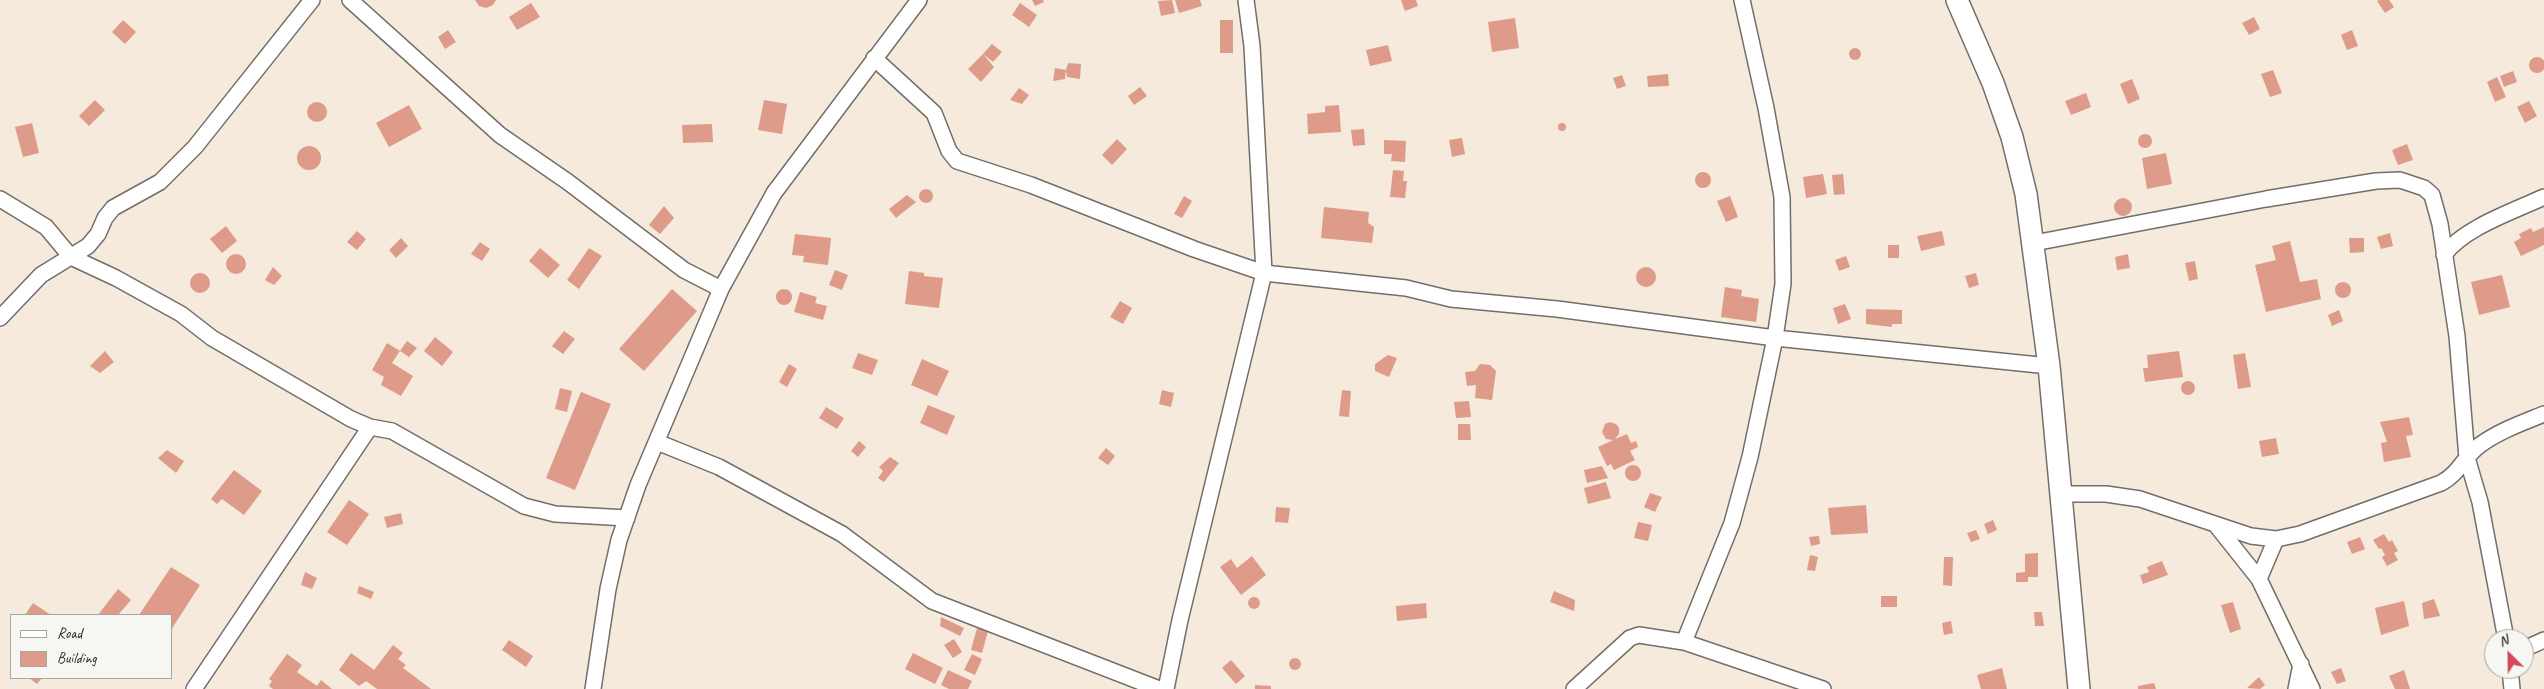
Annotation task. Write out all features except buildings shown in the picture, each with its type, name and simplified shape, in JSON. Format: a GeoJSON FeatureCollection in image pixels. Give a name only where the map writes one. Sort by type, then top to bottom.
{"type":"FeatureCollection","features":[{"type":"Feature","properties":{"kind":"street"},"geometry":{"type":"LineString","coordinates":[[0,318],[41,275],[88,246],[98,234],[105,218],[113,208],[160,182],[195,148],[312,0]]}},
{"type":"Feature","properties":{"kind":"street"},"geometry":{"type":"LineString","coordinates":[[350,0],[500,135],[568,182],[684,270],[721,289]]}},
{"type":"Feature","properties":{"kind":"street"},"geometry":{"type":"LineString","coordinates":[[593,689],[608,589],[627,518],[721,289],[774,193],[919,0]]}},
{"type":"Feature","properties":{"kind":"street"},"geometry":{"type":"LineString","coordinates":[[1166,689],[1183,610],[1264,273],[1252,46],[1246,0]]}},
{"type":"Feature","properties":{"kind":"street"},"geometry":{"type":"LineString","coordinates":[[1684,642],[1732,523],[1750,457],[1775,338],[1783,284],[1782,197],[1766,108],[1742,0]]}},
{"type":"Feature","properties":{"kind":"street"},"geometry":{"type":"LineString","coordinates":[[1957,0],[1993,82],[2012,137],[2026,194],[2049,366],[2079,689]]}},
{"type":"Feature","properties":{"kind":"street"},"geometry":{"type":"LineString","coordinates":[[874,58],[934,113],[949,151],[957,161],[1031,185],[1194,249],[1264,273],[1406,288],[1451,299],[1557,309],[1775,338],[2049,366]]}},
{"type":"Feature","properties":{"kind":"street"},"geometry":{"type":"LineString","coordinates":[[2034,243],[2266,199],[2376,181],[2400,180],[2424,188],[2432,195],[2437,208],[2456,336],[2467,458],[2480,502],[2504,629]]}},
{"type":"Feature","properties":{"kind":"street"},"geometry":{"type":"LineString","coordinates":[[2444,255],[2452,244],[2470,233],[2544,197]]}},
{"type":"Feature","properties":{"kind":"street"},"geometry":{"type":"LineString","coordinates":[[0,199],[46,227],[71,257],[116,278],[181,314],[212,338],[267,372],[351,419],[370,427],[392,430],[524,506],[555,514],[627,518]]}},
{"type":"Feature","properties":{"kind":"street"},"geometry":{"type":"LineString","coordinates":[[2061,494],[2106,494],[2140,499],[2216,526],[2251,536],[2276,539],[2300,534],[2441,482],[2457,472],[2467,458],[2488,441],[2512,427],[2544,414]]}},
{"type":"Feature","properties":{"kind":"street"},"geometry":{"type":"LineString","coordinates":[[194,689],[370,427]]}},
{"type":"Feature","properties":{"kind":"street"},"geometry":{"type":"LineString","coordinates":[[657,442],[719,467],[833,529],[932,601],[1158,689]]}},
{"type":"Feature","properties":{"kind":"street"},"geometry":{"type":"LineString","coordinates":[[2216,526],[2259,579],[2312,689]]}},
{"type":"Feature","properties":{"kind":"street"},"geometry":{"type":"LineString","coordinates":[[2259,579],[2276,539]]}},
{"type":"Feature","properties":{"kind":"street"},"geometry":{"type":"LineString","coordinates":[[1574,689],[1630,638],[1639,635],[1684,642],[1823,689]]}},
{"type":"Feature","properties":{"kind":"street"},"geometry":{"type":"LineString","coordinates":[[2296,689],[2300,664]]}}]}
